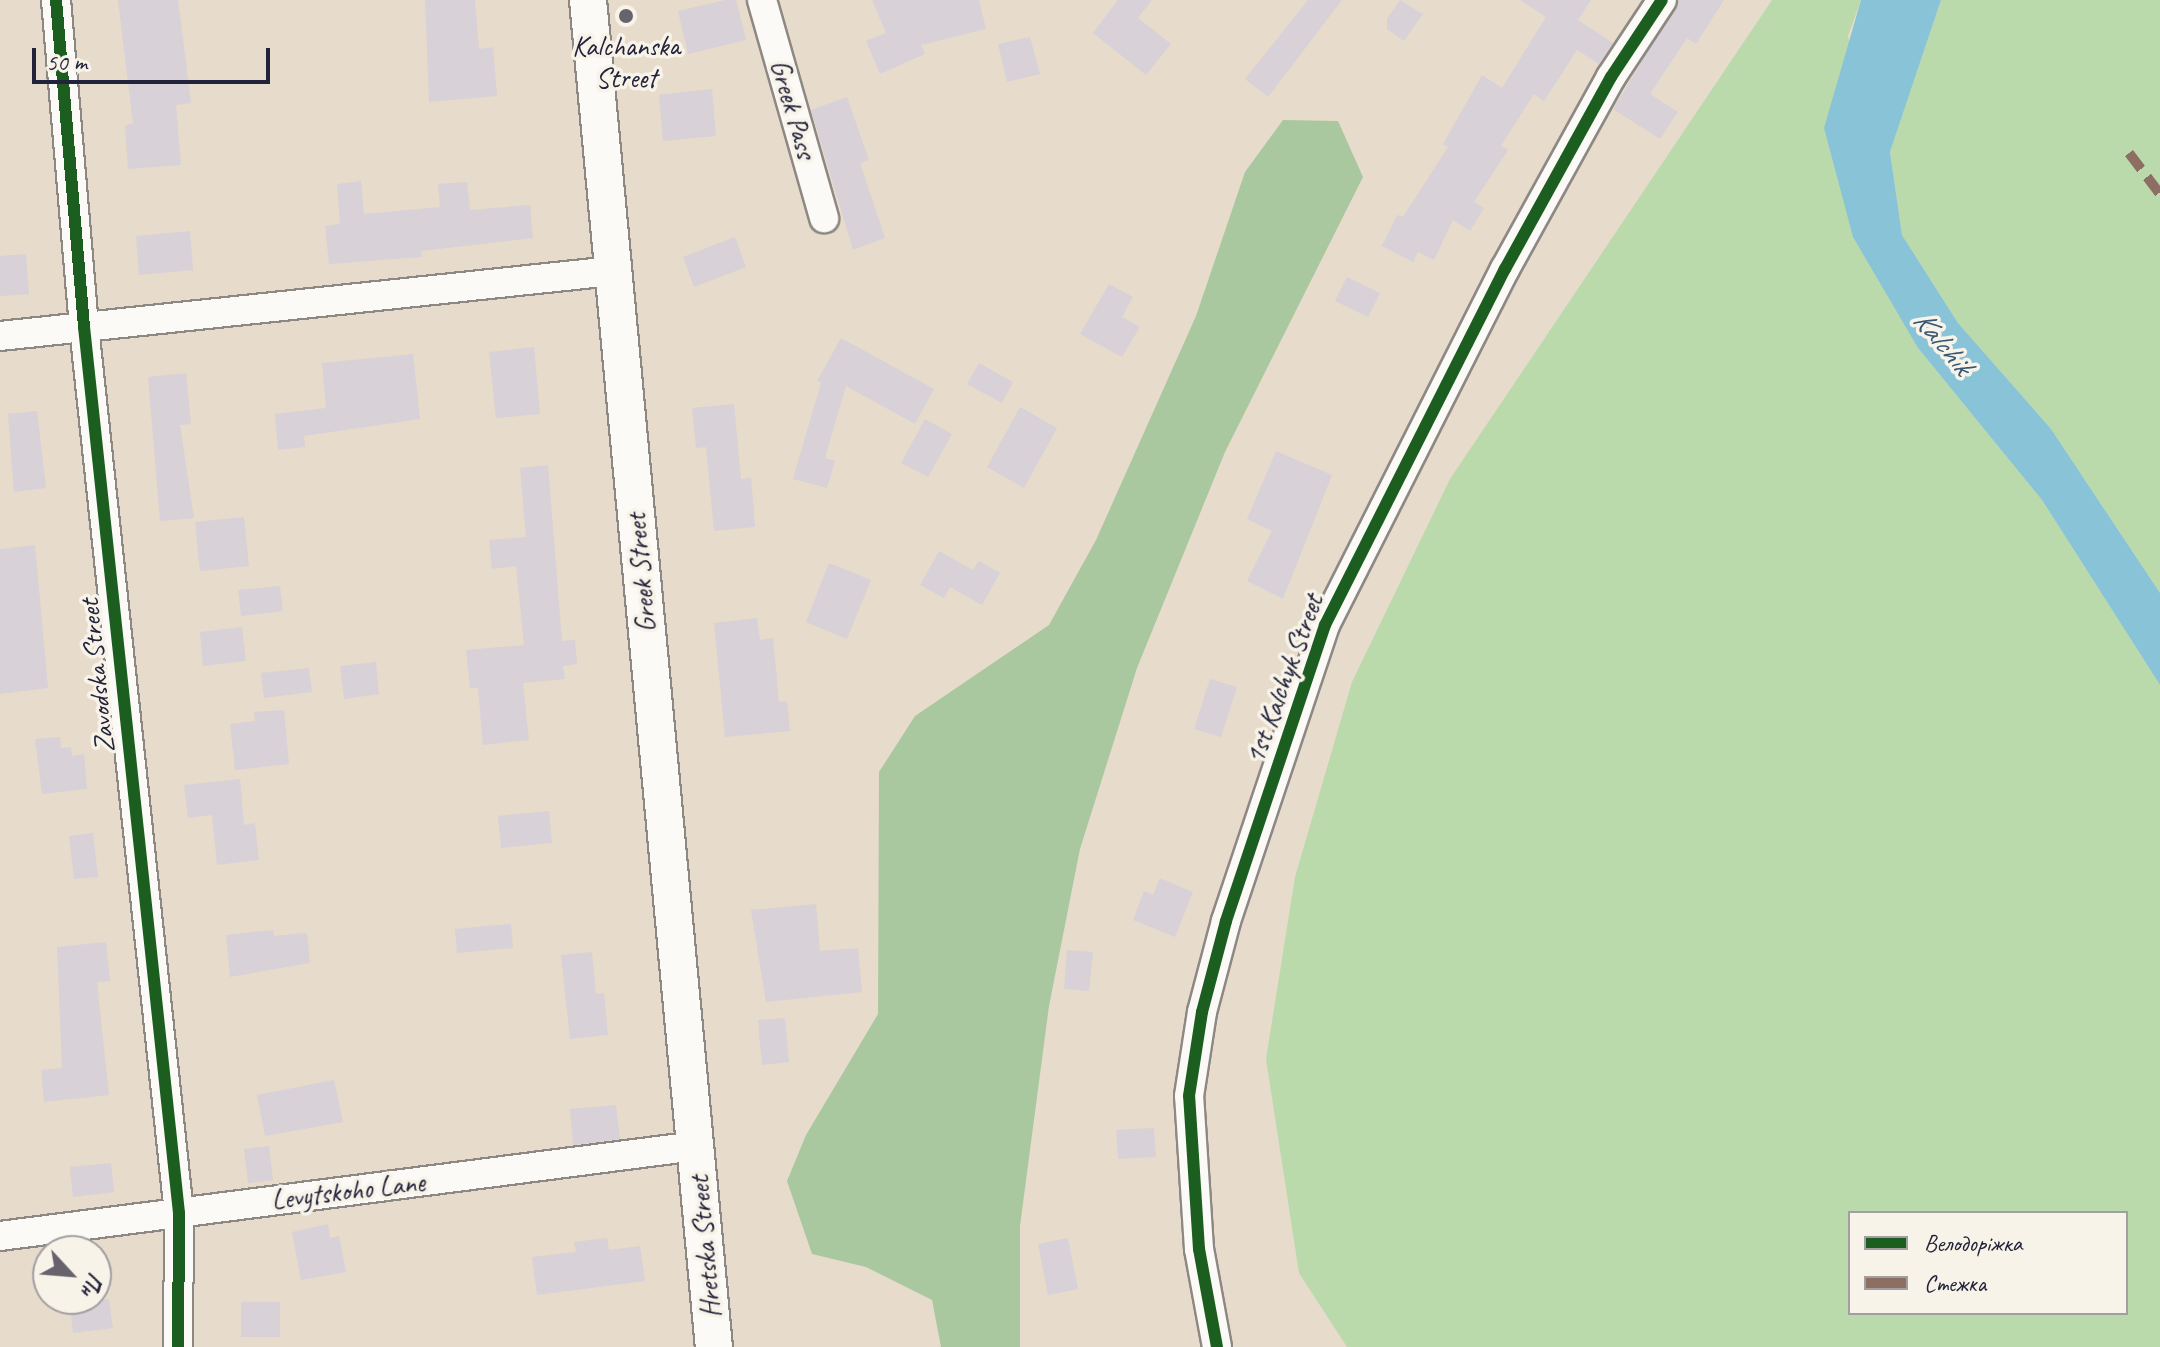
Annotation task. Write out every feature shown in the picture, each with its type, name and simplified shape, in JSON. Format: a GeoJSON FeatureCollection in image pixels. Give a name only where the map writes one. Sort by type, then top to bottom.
{"type":"FeatureCollection","features":[{"type":"Feature","properties":{"kind":"street","name":"Zavodska Street"},"geometry":{"type":"LineString","coordinates":[[56,0],[84,327],[179,1213],[178,1347]]}},
{"type":"Feature","properties":{"kind":"street","name":"Greek Street"},"geometry":{"type":"LineString","coordinates":[[588,0],[696,1146]]}},
{"type":"Feature","properties":{"kind":"street","name":"Greek Pass"},"geometry":{"type":"LineString","coordinates":[[762,0],[824,218]]}},
{"type":"Feature","properties":{"kind":"street","name":"1st Kalchyk Street"},"geometry":{"type":"LineString","coordinates":[[1217,1347],[1199,1249],[1189,1096],[1202,1012],[1226,921],[1325,625],[1505,269],[1611,77],[1662,0]]}},
{"type":"Feature","properties":{"kind":"street"},"geometry":{"type":"LineString","coordinates":[[0,336],[612,271]]}},
{"type":"Feature","properties":{"kind":"street","name":"Levytskoho Lane"},"geometry":{"type":"LineString","coordinates":[[0,1236],[696,1146]]}},
{"type":"Feature","properties":{"kind":"street","name":"Hretska Street"},"geometry":{"type":"LineString","coordinates":[[696,1146],[714,1347]]}},
{"type":"Feature","properties":{"kind":"green space"},"geometry":{"type":"Polygon","coordinates":[[[1772,0],[1861,0],[1848,36],[1918,348],[2042,500],[2160,685],[2160,1347],[1347,1347],[1299,1273],[1266,1059],[1295,877],[1352,682],[1450,479],[1772,0]]]}},
{"type":"Feature","properties":{"kind":"green space"},"geometry":{"type":"Polygon","coordinates":[[[1941,0],[2160,0],[2160,593],[2051,429],[1958,323],[1902,235],[1890,152],[1941,0]]]}},
{"type":"Feature","properties":{"kind":"green space"},"geometry":{"type":"Polygon","coordinates":[[[1283,120],[1338,121],[1363,177],[1225,452],[1137,668],[1080,849],[1049,1006],[1020,1226],[1020,1347],[941,1347],[932,1300],[866,1267],[812,1254],[787,1181],[806,1135],[878,1014],[879,772],[915,716],[1049,625],[1096,540],[1196,316],[1245,172],[1283,120]]]}},
{"type":"Feature","properties":{"kind":"water","name":"Kalchik"},"geometry":{"type":"Polygon","coordinates":[[[1861,0],[1941,0],[1890,152],[1902,235],[1958,323],[2051,429],[2160,593],[2160,685],[2042,500],[1918,348],[1853,237],[1824,128],[1861,0]]]}},
{"type":"Feature","properties":{"kind":"building"},"geometry":{"type":"Polygon","coordinates":[[[118,0],[178,0],[191,103],[176,105],[181,165],[128,169],[125,125],[133,124],[118,0]]]}},
{"type":"Feature","properties":{"kind":"building"},"geometry":{"type":"Polygon","coordinates":[[[425,0],[475,0],[479,49],[493,47],[497,96],[429,102],[425,0]]]}},
{"type":"Feature","properties":{"kind":"building"},"geometry":{"type":"Polygon","coordinates":[[[736,0],[746,40],[688,54],[678,11],[736,0]]]}},
{"type":"Feature","properties":{"kind":"building"},"geometry":{"type":"Polygon","coordinates":[[[872,0],[979,0],[986,29],[921,45],[925,54],[880,74],[866,41],[886,33],[872,0]]]}},
{"type":"Feature","properties":{"kind":"building"},"geometry":{"type":"Polygon","coordinates":[[[1118,0],[1152,0],[1138,18],[1171,44],[1146,75],[1093,33],[1118,0]]]}},
{"type":"Feature","properties":{"kind":"building"},"geometry":{"type":"Polygon","coordinates":[[[1308,0],[1342,0],[1268,97],[1245,79],[1308,0]]]}},
{"type":"Feature","properties":{"kind":"building"},"geometry":{"type":"Polygon","coordinates":[[[1400,0],[1423,14],[1404,41],[1387,29],[1387,19],[1400,0]]]}},
{"type":"Feature","properties":{"kind":"building"},"geometry":{"type":"Polygon","coordinates":[[[1520,0],[1591,0],[1578,20],[1613,43],[1599,64],[1577,50],[1544,101],[1534,94],[1501,146],[1508,150],[1474,202],[1484,208],[1470,231],[1453,220],[1434,260],[1418,252],[1413,262],[1382,246],[1397,215],[1403,217],[1448,147],[1443,144],[1482,75],[1502,88],[1546,17],[1520,0]]]}},
{"type":"Feature","properties":{"kind":"building"},"geometry":{"type":"Polygon","coordinates":[[[1679,0],[1724,0],[1696,44],[1687,38],[1650,94],[1678,112],[1660,139],[1613,109],[1679,0]]]}},
{"type":"Feature","properties":{"kind":"building"},"geometry":{"type":"Polygon","coordinates":[[[1030,37],[1040,74],[1007,82],[998,44],[1030,37]]]}},
{"type":"Feature","properties":{"kind":"building"},"geometry":{"type":"Polygon","coordinates":[[[712,89],[716,136],[663,141],[659,95],[712,89]]]}},
{"type":"Feature","properties":{"kind":"building"},"geometry":{"type":"Polygon","coordinates":[[[847,97],[869,160],[860,163],[885,238],[853,250],[811,110],[847,97]]]}},
{"type":"Feature","properties":{"kind":"building"},"geometry":{"type":"Polygon","coordinates":[[[361,181],[364,214],[440,207],[438,184],[467,182],[470,210],[530,205],[533,238],[421,251],[422,257],[329,264],[325,226],[340,224],[337,184],[361,181]]]}},
{"type":"Feature","properties":{"kind":"building"},"geometry":{"type":"Polygon","coordinates":[[[190,231],[193,270],[139,275],[136,236],[190,231]]]}},
{"type":"Feature","properties":{"kind":"building"},"geometry":{"type":"Polygon","coordinates":[[[735,237],[746,267],[694,287],[683,257],[735,237]]]}},
{"type":"Feature","properties":{"kind":"building"},"geometry":{"type":"Polygon","coordinates":[[[26,254],[29,294],[0,296],[0,256],[26,254]]]}},
{"type":"Feature","properties":{"kind":"building"},"geometry":{"type":"Polygon","coordinates":[[[1347,277],[1380,293],[1368,317],[1335,301],[1347,277]]]}},
{"type":"Feature","properties":{"kind":"building"},"geometry":{"type":"Polygon","coordinates":[[[1109,284],[1133,297],[1122,317],[1140,327],[1122,357],[1080,334],[1109,284]]]}},
{"type":"Feature","properties":{"kind":"building"},"geometry":{"type":"Polygon","coordinates":[[[841,338],[934,389],[915,424],[846,386],[825,458],[835,461],[827,488],[793,479],[821,383],[817,381],[841,338]]]}},
{"type":"Feature","properties":{"kind":"building"},"geometry":{"type":"Polygon","coordinates":[[[534,347],[540,414],[496,418],[489,352],[534,347]]]}},
{"type":"Feature","properties":{"kind":"building"},"geometry":{"type":"Polygon","coordinates":[[[413,354],[420,419],[304,436],[305,447],[278,450],[275,414],[326,408],[322,363],[413,354]]]}},
{"type":"Feature","properties":{"kind":"building"},"geometry":{"type":"Polygon","coordinates":[[[979,363],[1013,382],[1002,403],[967,384],[979,363]]]}},
{"type":"Feature","properties":{"kind":"building"},"geometry":{"type":"Polygon","coordinates":[[[186,373],[191,424],[180,425],[194,518],[160,521],[148,377],[186,373]]]}},
{"type":"Feature","properties":{"kind":"building"},"geometry":{"type":"Polygon","coordinates":[[[734,404],[741,479],[751,478],[755,527],[714,531],[706,447],[696,448],[692,408],[734,404]]]}},
{"type":"Feature","properties":{"kind":"building"},"geometry":{"type":"Polygon","coordinates":[[[1020,407],[1057,428],[1024,488],[987,467],[1020,407]]]}},
{"type":"Feature","properties":{"kind":"building"},"geometry":{"type":"Polygon","coordinates":[[[37,411],[46,488],[14,492],[8,414],[37,411]]]}},
{"type":"Feature","properties":{"kind":"building"},"geometry":{"type":"Polygon","coordinates":[[[925,419],[952,434],[928,477],[901,463],[925,419]]]}},
{"type":"Feature","properties":{"kind":"building"},"geometry":{"type":"Polygon","coordinates":[[[1276,451],[1332,475],[1283,599],[1247,581],[1272,531],[1247,519],[1276,451]]]}},
{"type":"Feature","properties":{"kind":"building"},"geometry":{"type":"Polygon","coordinates":[[[548,465],[562,641],[575,640],[577,664],[563,666],[565,679],[523,683],[529,740],[483,745],[478,688],[470,688],[466,650],[524,645],[516,566],[492,569],[489,540],[526,537],[520,468],[548,465]]]}},
{"type":"Feature","properties":{"kind":"building"},"geometry":{"type":"Polygon","coordinates":[[[244,517],[249,566],[200,571],[195,522],[244,517]]]}},
{"type":"Feature","properties":{"kind":"building"},"geometry":{"type":"Polygon","coordinates":[[[35,545],[48,688],[0,694],[0,549],[35,545]]]}},
{"type":"Feature","properties":{"kind":"building"},"geometry":{"type":"Polygon","coordinates":[[[939,551],[973,570],[979,561],[1000,573],[982,605],[950,587],[944,598],[920,585],[939,551]]]}},
{"type":"Feature","properties":{"kind":"building"},"geometry":{"type":"Polygon","coordinates":[[[829,563],[871,580],[847,639],[806,622],[829,563]]]}},
{"type":"Feature","properties":{"kind":"building"},"geometry":{"type":"Polygon","coordinates":[[[280,586],[283,611],[241,616],[238,590],[280,586]]]}},
{"type":"Feature","properties":{"kind":"building"},"geometry":{"type":"Polygon","coordinates":[[[757,618],[760,640],[773,638],[779,702],[787,701],[790,731],[725,737],[714,623],[757,618]]]}},
{"type":"Feature","properties":{"kind":"building"},"geometry":{"type":"Polygon","coordinates":[[[242,627],[246,661],[203,666],[200,632],[242,627]]]}},
{"type":"Feature","properties":{"kind":"building"},"geometry":{"type":"Polygon","coordinates":[[[376,662],[379,694],[344,699],[340,666],[376,662]]]}},
{"type":"Feature","properties":{"kind":"building"},"geometry":{"type":"Polygon","coordinates":[[[309,668],[312,692],[264,698],[261,673],[309,668]]]}},
{"type":"Feature","properties":{"kind":"building"},"geometry":{"type":"Polygon","coordinates":[[[1210,679],[1237,687],[1221,737],[1194,729],[1210,679]]]}},
{"type":"Feature","properties":{"kind":"building"},"geometry":{"type":"Polygon","coordinates":[[[284,710],[289,764],[235,770],[230,724],[255,721],[254,712],[284,710]]]}},
{"type":"Feature","properties":{"kind":"building"},"geometry":{"type":"Polygon","coordinates":[[[60,737],[61,748],[71,747],[72,756],[84,754],[87,789],[42,794],[35,739],[60,737]]]}},
{"type":"Feature","properties":{"kind":"building"},"geometry":{"type":"Polygon","coordinates":[[[240,779],[244,825],[255,823],[259,860],[217,865],[212,815],[188,818],[184,785],[240,779]]]}},
{"type":"Feature","properties":{"kind":"building"},"geometry":{"type":"Polygon","coordinates":[[[549,811],[552,843],[501,848],[498,816],[549,811]]]}},
{"type":"Feature","properties":{"kind":"building"},"geometry":{"type":"Polygon","coordinates":[[[93,833],[98,877],[74,879],[69,836],[93,833]]]}},
{"type":"Feature","properties":{"kind":"building"},"geometry":{"type":"Polygon","coordinates":[[[1160,878],[1193,892],[1175,937],[1133,920],[1144,891],[1153,895],[1160,878]]]}},
{"type":"Feature","properties":{"kind":"building"},"geometry":{"type":"Polygon","coordinates":[[[816,904],[820,951],[858,948],[862,992],[766,1002],[751,910],[816,904]]]}},
{"type":"Feature","properties":{"kind":"building"},"geometry":{"type":"Polygon","coordinates":[[[511,924],[513,948],[457,953],[455,929],[511,924]]]}},
{"type":"Feature","properties":{"kind":"building"},"geometry":{"type":"Polygon","coordinates":[[[273,930],[274,936],[307,933],[310,963],[230,977],[226,935],[273,930]]]}},
{"type":"Feature","properties":{"kind":"building"},"geometry":{"type":"Polygon","coordinates":[[[106,942],[110,981],[97,982],[109,1095],[44,1102],[41,1070],[62,1068],[57,947],[106,942]]]}},
{"type":"Feature","properties":{"kind":"building"},"geometry":{"type":"Polygon","coordinates":[[[1067,950],[1093,952],[1089,991],[1064,989],[1067,950]]]}},
{"type":"Feature","properties":{"kind":"building"},"geometry":{"type":"Polygon","coordinates":[[[592,952],[596,994],[604,993],[608,1035],[570,1039],[561,955],[592,952]]]}},
{"type":"Feature","properties":{"kind":"building"},"geometry":{"type":"Polygon","coordinates":[[[785,1018],[789,1062],[762,1065],[758,1020],[785,1018]]]}},
{"type":"Feature","properties":{"kind":"building"},"geometry":{"type":"Polygon","coordinates":[[[334,1080],[343,1122],[265,1136],[257,1095],[334,1080]]]}},
{"type":"Feature","properties":{"kind":"building"},"geometry":{"type":"Polygon","coordinates":[[[616,1105],[620,1139],[573,1145],[570,1109],[616,1105]]]}},
{"type":"Feature","properties":{"kind":"building"},"geometry":{"type":"Polygon","coordinates":[[[1154,1128],[1156,1157],[1118,1159],[1116,1130],[1154,1128]]]}},
{"type":"Feature","properties":{"kind":"building"},"geometry":{"type":"Polygon","coordinates":[[[269,1146],[273,1180],[248,1183],[244,1149],[269,1146]]]}},
{"type":"Feature","properties":{"kind":"building"},"geometry":{"type":"Polygon","coordinates":[[[111,1163],[114,1192],[73,1197],[70,1167],[111,1163]]]}},
{"type":"Feature","properties":{"kind":"building"},"geometry":{"type":"Polygon","coordinates":[[[328,1224],[330,1238],[339,1236],[346,1272],[301,1280],[292,1232],[328,1224]]]}},
{"type":"Feature","properties":{"kind":"building"},"geometry":{"type":"Polygon","coordinates":[[[607,1238],[609,1250],[640,1246],[645,1281],[537,1295],[532,1257],[576,1252],[574,1242],[607,1238]]]}},
{"type":"Feature","properties":{"kind":"building"},"geometry":{"type":"Polygon","coordinates":[[[1068,1238],[1078,1289],[1048,1295],[1038,1244],[1068,1238]]]}},
{"type":"Feature","properties":{"kind":"building"},"geometry":{"type":"Polygon","coordinates":[[[241,1302],[280,1302],[280,1337],[241,1337],[241,1302]]]}},
{"type":"Feature","properties":{"kind":"building"},"geometry":{"type":"Polygon","coordinates":[[[71,1315],[111,1315],[113,1328],[73,1333],[71,1315]]]}},
{"type":"Feature","properties":{"kind":"marked path"},"geometry":{"type":"LineString","coordinates":[[2129,153],[2160,194]]}},
{"type":"Feature","properties":{"kind":"cycle path"},"geometry":{"type":"LineString","coordinates":[[56,0],[84,327],[179,1213],[178,1347]]}},
{"type":"Feature","properties":{"kind":"cycle path"},"geometry":{"type":"LineString","coordinates":[[1217,1347],[1199,1249],[1189,1096],[1202,1012],[1226,921],[1325,625],[1505,269],[1611,77],[1662,0]]}},
{"type":"Feature","properties":{"kind":"place","name":"Kalchanska Street"},"geometry":{"type":"Point","coordinates":[626,16]}}]}
